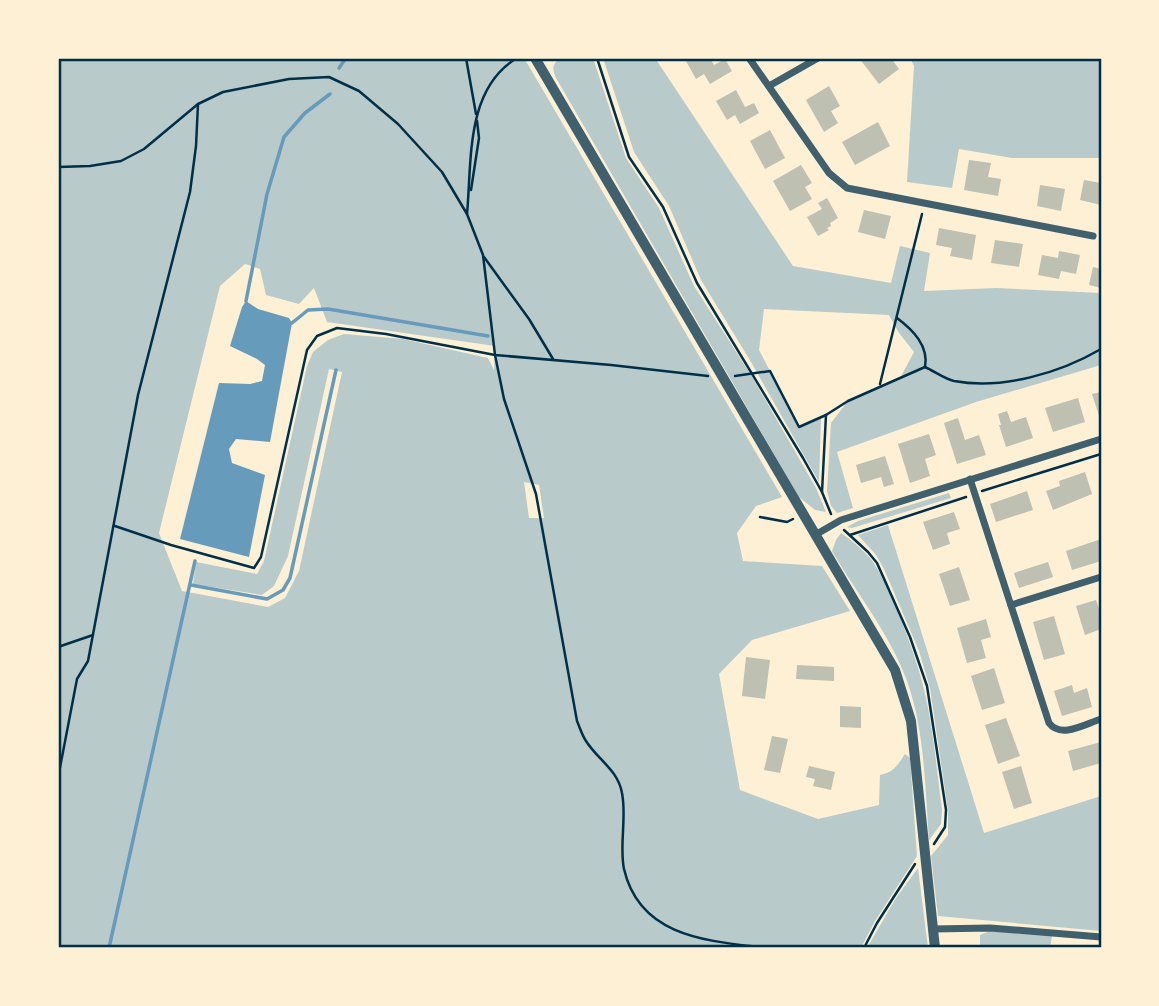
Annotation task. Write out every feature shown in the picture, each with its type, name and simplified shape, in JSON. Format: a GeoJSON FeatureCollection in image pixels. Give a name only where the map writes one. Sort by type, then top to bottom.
{"type":"FeatureCollection","features":[{"type":"Feature","properties":{"kind":"street"},"geometry":{"type":"LineString","coordinates":[[535,58],[895,670],[911,721],[935,948]]}},
{"type":"Feature","properties":{"kind":"street"},"geometry":{"type":"LineString","coordinates":[[749,58],[836,181],[847,188],[1094,236]]}},
{"type":"Feature","properties":{"kind":"street"},"geometry":{"type":"LineString","coordinates":[[769,86],[818,58]]}},
{"type":"Feature","properties":{"kind":"street"},"geometry":{"type":"LineString","coordinates":[[815,535],[841,520],[1101,439]]}},
{"type":"Feature","properties":{"kind":"street"},"geometry":{"type":"LineString","coordinates":[[970,479],[1049,723],[1052,728],[1062,731],[1101,719]]}},
{"type":"Feature","properties":{"kind":"street"},"geometry":{"type":"LineString","coordinates":[[1011,605],[1101,577]]}},
{"type":"Feature","properties":{"kind":"street"},"geometry":{"type":"LineString","coordinates":[[933,929],[990,928],[1101,937]]}},
{"type":"Feature","properties":{"kind":"path"},"geometry":{"type":"LineString","coordinates":[[467,58],[476,116]]}},
{"type":"Feature","properties":{"kind":"path"},"geometry":{"type":"LineString","coordinates":[[467,214],[476,116],[483,95],[501,68],[517,58]]}},
{"type":"Feature","properties":{"kind":"path"},"geometry":{"type":"LineString","coordinates":[[58,167],[121,161],[144,149],[198,104],[223,92],[276,81],[329,77],[359,91],[398,124],[442,172],[467,214],[483,255],[529,319],[553,359]]}},
{"type":"Feature","properties":{"kind":"path"},"geometry":{"type":"LineString","coordinates":[[58,778],[77,679],[88,661],[138,395],[190,192],[198,104]]}},
{"type":"Feature","properties":{"kind":"path"},"geometry":{"type":"LineString","coordinates":[[880,386],[925,204]]}},
{"type":"Feature","properties":{"kind":"path"},"geometry":{"type":"LineString","coordinates":[[483,255],[495,355],[504,398],[536,494],[577,721],[586,741],[616,774],[622,794],[624,868],[635,900],[663,925],[705,941],[767,948]]}},
{"type":"Feature","properties":{"kind":"path"},"geometry":{"type":"LineString","coordinates":[[897,318],[923,346],[927,356],[925,367]]}},
{"type":"Feature","properties":{"kind":"path"},"geometry":{"type":"LineString","coordinates":[[115,526],[254,568],[261,557],[307,350],[317,336],[337,328],[386,334],[495,355],[723,378],[770,370],[799,427],[848,401],[925,367]]}},
{"type":"Feature","properties":{"kind":"path"},"geometry":{"type":"LineString","coordinates":[[925,367],[952,381],[993,383],[1053,370],[1087,358],[1101,349]]}},
{"type":"Feature","properties":{"kind":"path"},"geometry":{"type":"LineString","coordinates":[[822,492],[826,415]]}},
{"type":"Feature","properties":{"kind":"path"},"geometry":{"type":"LineString","coordinates":[[760,517],[787,522],[802,514]]}},
{"type":"Feature","properties":{"kind":"path"},"geometry":{"type":"LineString","coordinates":[[58,647],[93,635]]}},
{"type":"Feature","properties":{"kind":"shaded area"},"geometry":{"type":"Polygon","coordinates":[[[58,58],[524,58],[782,497],[756,506],[737,533],[743,561],[822,566],[850,611],[752,640],[719,674],[740,790],[818,819],[879,805],[880,775],[895,768],[905,754],[910,758],[917,856],[861,948],[58,948],[58,58]],[[245,264],[220,286],[159,533],[182,591],[268,607],[285,598],[299,571],[342,372],[329,369],[288,556],[274,586],[262,595],[193,584],[196,562],[257,574],[264,561],[307,366],[313,352],[328,340],[344,334],[403,339],[488,358],[494,370],[495,346],[327,322],[314,288],[299,304],[266,295],[260,269],[245,264]],[[524,482],[529,518],[544,518],[539,485],[524,482]]]}},
{"type":"Feature","properties":{"kind":"shaded area"},"geometry":{"type":"Polygon","coordinates":[[[560,58],[593,58],[626,158],[659,208],[694,286],[751,375],[816,488],[826,512],[815,510],[799,497],[556,78],[554,67],[560,58]]]}},
{"type":"Feature","properties":{"kind":"shaded area"},"geometry":{"type":"Polygon","coordinates":[[[603,58],[655,58],[793,266],[891,283],[900,246],[930,253],[924,291],[996,288],[1101,293],[1101,365],[976,402],[837,452],[853,508],[837,513],[831,506],[827,491],[831,423],[848,401],[899,380],[914,352],[889,315],[764,309],[759,350],[799,426],[821,417],[819,482],[701,280],[669,206],[634,152],[603,58]]]}},
{"type":"Feature","properties":{"kind":"shaded area"},"geometry":{"type":"Polygon","coordinates":[[[910,58],[1101,58],[1101,158],[1012,158],[959,149],[952,188],[907,182],[914,66],[910,58]]]}},
{"type":"Feature","properties":{"kind":"shaded area"},"geometry":{"type":"Polygon","coordinates":[[[949,493],[951,498],[852,528],[847,527],[858,521],[949,493]]]}},
{"type":"Feature","properties":{"kind":"shaded area"},"geometry":{"type":"Polygon","coordinates":[[[888,525],[984,833],[1101,796],[1101,931],[938,916],[931,856],[948,835],[948,811],[930,688],[919,651],[884,569],[876,555],[858,535],[888,525]]]}},
{"type":"Feature","properties":{"kind":"shaded area"},"geometry":{"type":"Polygon","coordinates":[[[841,533],[870,558],[878,570],[903,625],[923,684],[942,810],[941,824],[929,840],[923,760],[913,700],[892,647],[832,551],[841,533]]]}},
{"type":"Feature","properties":{"kind":"shaded area"},"geometry":{"type":"Polygon","coordinates":[[[918,868],[928,948],[867,948],[896,898],[918,868]]]}},
{"type":"Feature","properties":{"kind":"shaded area"},"geometry":{"type":"Polygon","coordinates":[[[990,931],[1052,936],[1050,948],[980,948],[980,935],[990,931]]]}},
{"type":"Feature","properties":{"kind":"water"},"geometry":{"type":"Polygon","coordinates":[[[246,301],[258,309],[289,318],[292,323],[270,442],[236,439],[229,449],[232,463],[265,475],[249,557],[180,539],[219,383],[250,384],[262,381],[265,365],[230,346],[246,301]]]}},
{"type":"Feature","properties":{"kind":"building"},"geometry":{"type":"Polygon","coordinates":[[[692,58],[710,58],[714,65],[725,59],[732,71],[710,84],[704,74],[696,79],[686,61],[692,58]]]}},
{"type":"Feature","properties":{"kind":"building"},"geometry":{"type":"Polygon","coordinates":[[[859,58],[891,58],[899,69],[879,84],[859,58]]]}},
{"type":"Feature","properties":{"kind":"building"},"geometry":{"type":"Polygon","coordinates":[[[829,86],[840,106],[831,111],[838,123],[824,132],[806,100],[829,86]]]}},
{"type":"Feature","properties":{"kind":"building"},"geometry":{"type":"Polygon","coordinates":[[[736,90],[745,107],[754,103],[759,113],[740,124],[735,115],[727,120],[716,101],[736,90]]]}},
{"type":"Feature","properties":{"kind":"building"},"geometry":{"type":"Polygon","coordinates":[[[878,122],[890,146],[855,165],[842,142],[878,122]]]}},
{"type":"Feature","properties":{"kind":"building"},"geometry":{"type":"Polygon","coordinates":[[[770,130],[785,158],[765,169],[750,141],[770,130]]]}},
{"type":"Feature","properties":{"kind":"building"},"geometry":{"type":"Polygon","coordinates":[[[969,160],[991,163],[988,177],[1001,179],[998,196],[964,190],[969,160]]]}},
{"type":"Feature","properties":{"kind":"building"},"geometry":{"type":"Polygon","coordinates":[[[801,165],[812,183],[805,187],[812,199],[790,211],[773,181],[801,165]]]}},
{"type":"Feature","properties":{"kind":"building"},"geometry":{"type":"Polygon","coordinates":[[[1084,180],[1101,183],[1101,205],[1080,200],[1084,180]]]}},
{"type":"Feature","properties":{"kind":"building"},"geometry":{"type":"Polygon","coordinates":[[[1040,185],[1065,189],[1061,211],[1037,206],[1040,185]]]}},
{"type":"Feature","properties":{"kind":"building"},"geometry":{"type":"Polygon","coordinates":[[[827,198],[838,218],[830,223],[831,226],[827,228],[829,230],[818,236],[807,217],[822,209],[818,203],[827,198]]]}},
{"type":"Feature","properties":{"kind":"building"},"geometry":{"type":"Polygon","coordinates":[[[864,210],[891,216],[885,239],[858,232],[864,210]]]}},
{"type":"Feature","properties":{"kind":"building"},"geometry":{"type":"Polygon","coordinates":[[[939,228],[976,235],[972,260],[950,256],[952,248],[936,245],[939,228]]]}},
{"type":"Feature","properties":{"kind":"building"},"geometry":{"type":"Polygon","coordinates":[[[995,240],[1023,244],[1019,267],[991,263],[995,240]]]}},
{"type":"Feature","properties":{"kind":"building"},"geometry":{"type":"Polygon","coordinates":[[[1059,251],[1080,255],[1076,274],[1061,271],[1059,279],[1038,275],[1042,255],[1058,258],[1059,251]]]}},
{"type":"Feature","properties":{"kind":"building"},"geometry":{"type":"Polygon","coordinates":[[[1093,267],[1101,269],[1101,288],[1089,285],[1093,267]]]}},
{"type":"Feature","properties":{"kind":"building"},"geometry":{"type":"Polygon","coordinates":[[[1101,392],[1101,422],[1092,394],[1101,392]]]}},
{"type":"Feature","properties":{"kind":"building"},"geometry":{"type":"Polygon","coordinates":[[[1078,398],[1085,422],[1053,432],[1045,408],[1078,398]]]}},
{"type":"Feature","properties":{"kind":"building"},"geometry":{"type":"Polygon","coordinates":[[[1007,411],[1011,422],[1026,417],[1033,438],[1006,447],[998,414],[1007,411]]]}},
{"type":"Feature","properties":{"kind":"building"},"geometry":{"type":"Polygon","coordinates":[[[958,418],[965,440],[979,435],[986,455],[957,464],[944,423],[958,418]]]}},
{"type":"Feature","properties":{"kind":"building"},"geometry":{"type":"Polygon","coordinates":[[[929,434],[936,455],[925,459],[930,476],[910,483],[898,444],[929,434]]]}},
{"type":"Feature","properties":{"kind":"building"},"geometry":{"type":"Polygon","coordinates":[[[885,456],[894,484],[884,487],[881,477],[861,483],[856,465],[885,456]]]}},
{"type":"Feature","properties":{"kind":"building"},"geometry":{"type":"Polygon","coordinates":[[[1085,472],[1092,494],[1053,510],[1046,491],[1060,486],[1059,481],[1085,472]]]}},
{"type":"Feature","properties":{"kind":"building"},"geometry":{"type":"Polygon","coordinates":[[[1027,491],[1033,510],[996,522],[990,504],[1027,491]]]}},
{"type":"Feature","properties":{"kind":"building"},"geometry":{"type":"Polygon","coordinates":[[[954,512],[960,529],[947,533],[950,544],[933,550],[923,522],[954,512]]]}},
{"type":"Feature","properties":{"kind":"building"},"geometry":{"type":"Polygon","coordinates":[[[1101,539],[1101,561],[1072,570],[1066,551],[1101,539]]]}},
{"type":"Feature","properties":{"kind":"building"},"geometry":{"type":"Polygon","coordinates":[[[1048,562],[1053,577],[1019,588],[1014,573],[1048,562]]]}},
{"type":"Feature","properties":{"kind":"building"},"geometry":{"type":"Polygon","coordinates":[[[959,567],[970,600],[950,606],[939,574],[959,567]]]}},
{"type":"Feature","properties":{"kind":"building"},"geometry":{"type":"Polygon","coordinates":[[[1096,600],[1101,615],[1101,629],[1085,635],[1076,606],[1096,600]]]}},
{"type":"Feature","properties":{"kind":"building"},"geometry":{"type":"Polygon","coordinates":[[[1054,616],[1065,654],[1044,660],[1033,622],[1054,616]]]}},
{"type":"Feature","properties":{"kind":"building"},"geometry":{"type":"Polygon","coordinates":[[[986,619],[991,637],[981,640],[986,658],[967,663],[957,628],[986,619]]]}},
{"type":"Feature","properties":{"kind":"building"},"geometry":{"type":"Polygon","coordinates":[[[746,657],[770,660],[765,699],[742,696],[746,657]]]}},
{"type":"Feature","properties":{"kind":"building"},"geometry":{"type":"Polygon","coordinates":[[[797,665],[834,667],[834,681],[796,679],[797,665]]]}},
{"type":"Feature","properties":{"kind":"building"},"geometry":{"type":"Polygon","coordinates":[[[994,668],[1005,703],[982,710],[971,676],[994,668]]]}},
{"type":"Feature","properties":{"kind":"building"},"geometry":{"type":"Polygon","coordinates":[[[1072,685],[1074,693],[1087,688],[1092,707],[1062,716],[1054,691],[1072,685]]]}},
{"type":"Feature","properties":{"kind":"building"},"geometry":{"type":"Polygon","coordinates":[[[840,706],[861,707],[861,728],[840,727],[840,706]]]}},
{"type":"Feature","properties":{"kind":"building"},"geometry":{"type":"Polygon","coordinates":[[[1006,718],[1020,756],[998,764],[985,725],[1006,718]]]}},
{"type":"Feature","properties":{"kind":"building"},"geometry":{"type":"Polygon","coordinates":[[[772,736],[788,739],[780,773],[764,770],[772,736]]]}},
{"type":"Feature","properties":{"kind":"building"},"geometry":{"type":"Polygon","coordinates":[[[1101,742],[1101,763],[1073,771],[1068,751],[1101,742]]]}},
{"type":"Feature","properties":{"kind":"building"},"geometry":{"type":"Polygon","coordinates":[[[809,766],[835,772],[831,790],[813,786],[815,779],[806,777],[809,766]]]}},
{"type":"Feature","properties":{"kind":"building"},"geometry":{"type":"Polygon","coordinates":[[[1021,766],[1032,803],[1014,809],[1002,772],[1021,766]]]}},
{"type":"Feature","properties":{"kind":"waterway"},"geometry":{"type":"LineString","coordinates":[[339,68],[346,58]]}},
{"type":"Feature","properties":{"kind":"waterway"},"geometry":{"type":"LineString","coordinates":[[246,301],[267,194],[284,137],[305,113],[330,94]]}},
{"type":"Feature","properties":{"kind":"waterway"},"geometry":{"type":"LineString","coordinates":[[292,323],[308,310],[328,309],[488,336]]}},
{"type":"Feature","properties":{"kind":"waterway"},"geometry":{"type":"LineString","coordinates":[[191,585],[267,599],[283,590],[290,578],[336,370]]}},
{"type":"Feature","properties":{"kind":"waterway"},"geometry":{"type":"LineString","coordinates":[[109,948],[195,561]]}}]}
